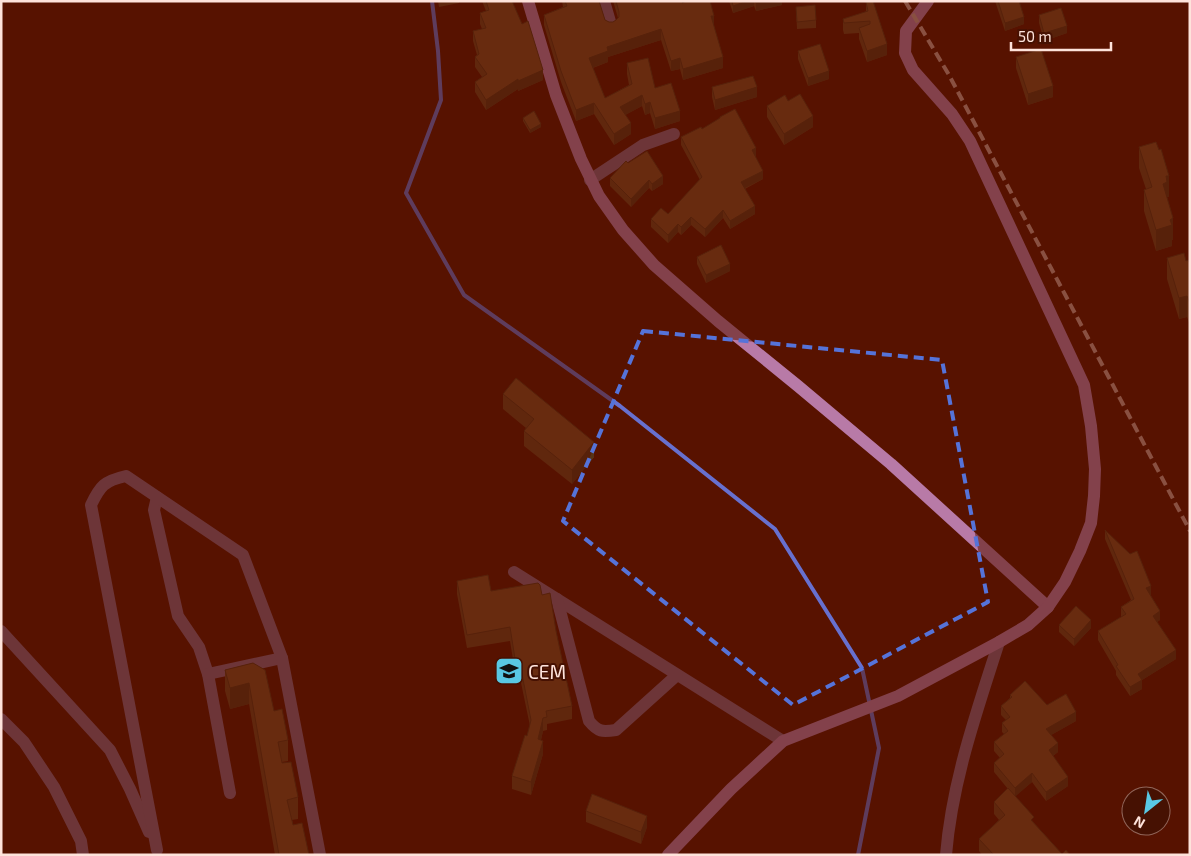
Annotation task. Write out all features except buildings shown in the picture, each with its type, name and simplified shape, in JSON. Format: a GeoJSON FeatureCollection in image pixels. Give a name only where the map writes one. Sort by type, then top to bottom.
{"type":"FeatureCollection","features":[{"type":"Feature","properties":{"kind":"main road"},"geometry":{"type":"LineString","coordinates":[[528,1],[556,95],[590,180],[623,230],[654,264],[718,321],[891,464],[1048,607]]}},
{"type":"Feature","properties":{"kind":"main road"},"geometry":{"type":"LineString","coordinates":[[668,855],[731,789],[783,741],[898,696],[1028,625],[1048,607],[1065,582],[1091,523],[1095,469],[1091,426],[1084,385],[970,141],[952,114],[912,70],[905,53],[906,31],[928,1]]}},
{"type":"Feature","properties":{"kind":"street"},"geometry":{"type":"LineString","coordinates":[[604,1],[611,25]]}},
{"type":"Feature","properties":{"kind":"street"},"geometry":{"type":"LineString","coordinates":[[590,180],[643,145],[674,134]]}},
{"type":"Feature","properties":{"kind":"street"},"geometry":{"type":"LineString","coordinates":[[157,852],[91,505],[99,488],[112,479],[126,476],[243,555],[282,658],[320,855]]}},
{"type":"Feature","properties":{"kind":"street"},"geometry":{"type":"LineString","coordinates":[[157,497],[154,510],[178,616],[199,647],[208,674],[230,793]]}},
{"type":"Feature","properties":{"kind":"street"},"geometry":{"type":"LineString","coordinates":[[514,572],[783,741]]}},
{"type":"Feature","properties":{"kind":"street"},"geometry":{"type":"LineString","coordinates":[[557,600],[589,721],[595,728],[604,732],[616,730],[677,675]]}},
{"type":"Feature","properties":{"kind":"street"},"geometry":{"type":"LineString","coordinates":[[1,631],[110,750],[130,789],[157,852]]}},
{"type":"Feature","properties":{"kind":"street"},"geometry":{"type":"LineString","coordinates":[[946,855],[959,775],[999,642]]}},
{"type":"Feature","properties":{"kind":"street"},"geometry":{"type":"LineString","coordinates":[[208,674],[282,658]]}},
{"type":"Feature","properties":{"kind":"street"},"geometry":{"type":"LineString","coordinates":[[1,719],[24,742],[54,787],[81,841],[84,855]]}},
{"type":"Feature","properties":{"kind":"highlighted area"},"geometry":{"type":"Polygon","coordinates":[[[643,331],[942,360],[988,602],[793,705],[563,521],[643,331]]]}},
{"type":"Feature","properties":{"kind":"waterway"},"geometry":{"type":"LineString","coordinates":[[432,1],[441,100],[406,193],[464,295],[620,406],[775,529],[862,668],[879,748],[858,855]]}},
{"type":"Feature","properties":{"kind":"railway"},"geometry":{"type":"LineString","coordinates":[[905,1],[949,75],[1190,531]]}},
{"type":"Feature","properties":{"kind":"place","name":"CEM"},"geometry":{"type":"Point","coordinates":[509,671]}}]}
